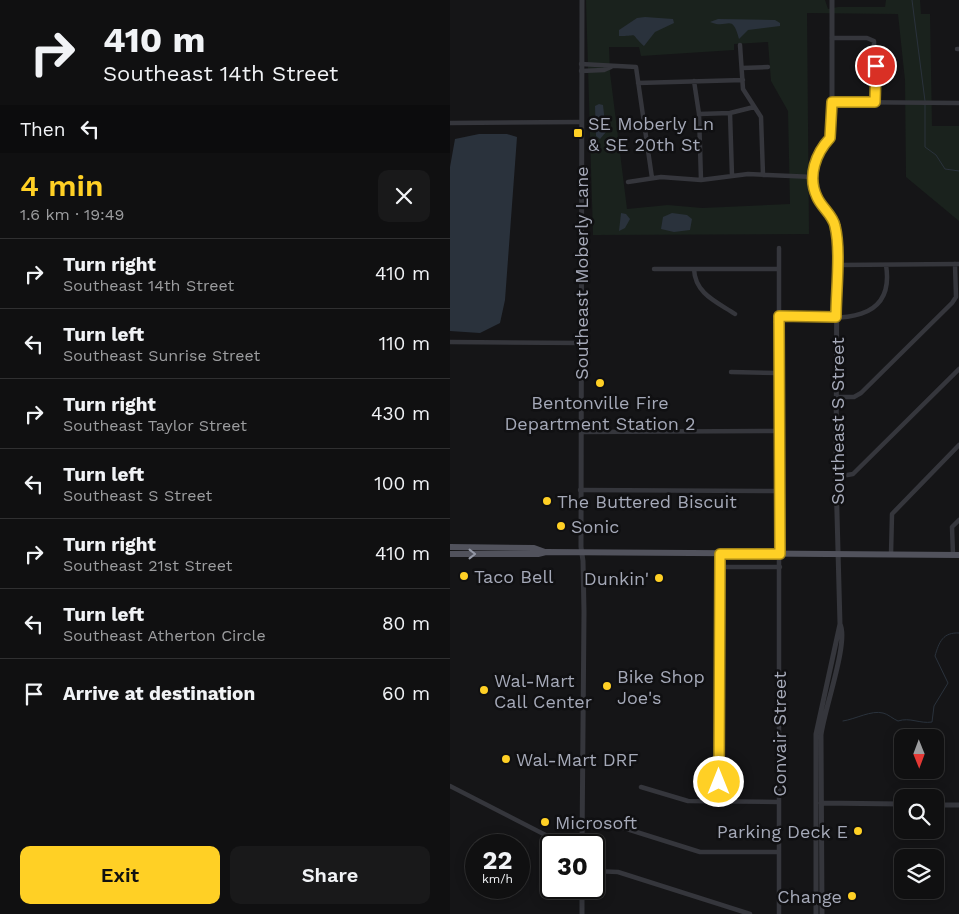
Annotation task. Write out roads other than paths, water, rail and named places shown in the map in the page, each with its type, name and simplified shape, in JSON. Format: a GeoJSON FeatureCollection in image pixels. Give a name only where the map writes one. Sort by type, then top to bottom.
{"type":"FeatureCollection","features":[{"type":"Feature","properties":{"kind":"main road"},"geometry":{"type":"LineString","coordinates":[[450,547],[534,548],[546,552]]}},
{"type":"Feature","properties":{"kind":"main road"},"geometry":{"type":"LineString","coordinates":[[450,554],[538,554],[546,552],[956,555]]}},
{"type":"Feature","properties":{"kind":"street","name":"Southeast Moberly Lane"},"geometry":{"type":"LineString","coordinates":[[582,0],[580,122],[582,343],[580,490],[584,612],[582,834]]}},
{"type":"Feature","properties":{"kind":"street","name":"Southeast S Street"},"geometry":{"type":"LineString","coordinates":[[819,803],[824,714],[841,648],[842,633],[840,624],[836,477],[837,265],[835,224],[817,198],[814,177],[814,162],[830,138],[832,131],[832,0]]}},
{"type":"Feature","properties":{"kind":"street"},"geometry":{"type":"LineString","coordinates":[[832,38],[867,38],[874,41],[875,102]]}},
{"type":"Feature","properties":{"kind":"street"},"geometry":{"type":"LineString","coordinates":[[740,45],[744,92],[761,117],[763,174]]}},
{"type":"Feature","properties":{"kind":"street"},"geometry":{"type":"LineString","coordinates":[[582,64],[604,64],[611,67]]}},
{"type":"Feature","properties":{"kind":"street"},"geometry":{"type":"LineString","coordinates":[[581,70],[604,70],[611,67],[636,66],[652,178]]}},
{"type":"Feature","properties":{"kind":"street"},"geometry":{"type":"LineString","coordinates":[[742,68],[768,67]]}},
{"type":"Feature","properties":{"kind":"street"},"geometry":{"type":"LineString","coordinates":[[638,83],[743,80]]}},
{"type":"Feature","properties":{"kind":"street"},"geometry":{"type":"LineString","coordinates":[[694,81],[699,114],[701,180]]}},
{"type":"Feature","properties":{"kind":"street"},"geometry":{"type":"LineString","coordinates":[[832,102],[959,103]]}},
{"type":"Feature","properties":{"kind":"street"},"geometry":{"type":"LineString","coordinates":[[699,114],[730,113],[754,107]]}},
{"type":"Feature","properties":{"kind":"street"},"geometry":{"type":"LineString","coordinates":[[730,113],[732,176]]}},
{"type":"Feature","properties":{"kind":"street"},"geometry":{"type":"LineString","coordinates":[[450,123],[580,122]]}},
{"type":"Feature","properties":{"kind":"street"},"geometry":{"type":"LineString","coordinates":[[628,182],[661,177],[701,180],[763,174],[814,177]]}},
{"type":"Feature","properties":{"kind":"street","name":"Convair Street"},"geometry":{"type":"LineString","coordinates":[[779,248],[779,914]]}},
{"type":"Feature","properties":{"kind":"street"},"geometry":{"type":"LineString","coordinates":[[779,316],[859,316],[875,305],[887,288],[886,264]]}},
{"type":"Feature","properties":{"kind":"street"},"geometry":{"type":"LineString","coordinates":[[837,265],[957,264],[956,297],[952,303],[861,393],[854,397],[837,397]]}},
{"type":"Feature","properties":{"kind":"street"},"geometry":{"type":"LineString","coordinates":[[654,269],[779,269]]}},
{"type":"Feature","properties":{"kind":"street"},"geometry":{"type":"LineString","coordinates":[[694,270],[694,279],[700,290],[735,314]]}},
{"type":"Feature","properties":{"kind":"street"},"geometry":{"type":"LineString","coordinates":[[450,342],[582,343]]}},
{"type":"Feature","properties":{"kind":"street"},"geometry":{"type":"LineString","coordinates":[[836,477],[853,474],[959,369]]}},
{"type":"Feature","properties":{"kind":"street"},"geometry":{"type":"LineString","coordinates":[[731,372],[778,373]]}},
{"type":"Feature","properties":{"kind":"street"},"geometry":{"type":"LineString","coordinates":[[581,432],[778,431]]}},
{"type":"Feature","properties":{"kind":"street"},"geometry":{"type":"LineString","coordinates":[[891,554],[892,514],[959,445]]}},
{"type":"Feature","properties":{"kind":"street"},"geometry":{"type":"LineString","coordinates":[[580,490],[779,491]]}},
{"type":"Feature","properties":{"kind":"street"},"geometry":{"type":"LineString","coordinates":[[956,555],[952,527],[959,520]]}},
{"type":"Feature","properties":{"kind":"street"},"geometry":{"type":"LineString","coordinates":[[719,801],[720,554]]}},
{"type":"Feature","properties":{"kind":"street"},"geometry":{"type":"LineString","coordinates":[[720,567],[780,568]]}},
{"type":"Feature","properties":{"kind":"street"},"geometry":{"type":"LineString","coordinates":[[450,786],[544,834]]}},
{"type":"Feature","properties":{"kind":"street"},"geometry":{"type":"LineString","coordinates":[[642,787],[688,801],[779,802]]}},
{"type":"Feature","properties":{"kind":"street"},"geometry":{"type":"LineString","coordinates":[[819,803],[894,804]]}},
{"type":"Feature","properties":{"kind":"street"},"geometry":{"type":"LineString","coordinates":[[816,914],[819,803]]}},
{"type":"Feature","properties":{"kind":"street"},"geometry":{"type":"LineString","coordinates":[[819,803],[822,914]]}},
{"type":"Feature","properties":{"kind":"street"},"geometry":{"type":"LineString","coordinates":[[944,805],[959,805]]}},
{"type":"Feature","properties":{"kind":"street"},"geometry":{"type":"LineString","coordinates":[[582,823],[611,824],[700,852],[779,852]]}},
{"type":"Feature","properties":{"kind":"street"},"geometry":{"type":"LineString","coordinates":[[605,871],[618,872],[750,914]]}},
{"type":"Feature","properties":{"kind":"street"},"geometry":{"type":"LineString","coordinates":[[582,899],[582,914]]}},
{"type":"Feature","properties":{"kind":"waterway"},"geometry":{"type":"LineString","coordinates":[[912,0],[925,101]]}},
{"type":"Feature","properties":{"kind":"waterway"},"geometry":{"type":"LineString","coordinates":[[925,105],[925,147],[936,155],[945,169],[959,171]]}},
{"type":"Feature","properties":{"kind":"waterway"},"geometry":{"type":"LineString","coordinates":[[843,721],[878,712],[898,721],[932,722],[934,706],[948,683],[935,656],[940,642],[945,636],[959,633]]}},
{"type":"Feature","properties":{"kind":"place","name":"SE Moberly Ln & SE 20th St"},"geometry":{"type":"Point","coordinates":[578,133]}},
{"type":"Feature","properties":{"kind":"place","name":"Bentonville Fire Department Station 2"},"geometry":{"type":"Point","coordinates":[600,383]}},
{"type":"Feature","properties":{"kind":"place","name":"The Buttered Biscuit"},"geometry":{"type":"Point","coordinates":[547,501]}},
{"type":"Feature","properties":{"kind":"place","name":"Sonic"},"geometry":{"type":"Point","coordinates":[561,526]}},
{"type":"Feature","properties":{"kind":"place","name":"Taco Bell"},"geometry":{"type":"Point","coordinates":[464,576]}},
{"type":"Feature","properties":{"kind":"place","name":"Dunkin'"},"geometry":{"type":"Point","coordinates":[659,578]}},
{"type":"Feature","properties":{"kind":"place","name":"Bike Shop Joe's"},"geometry":{"type":"Point","coordinates":[607,686]}},
{"type":"Feature","properties":{"kind":"place","name":"Wal-Mart Call Center"},"geometry":{"type":"Point","coordinates":[484,690]}},
{"type":"Feature","properties":{"kind":"place","name":"Wal-Mart DRF"},"geometry":{"type":"Point","coordinates":[506,759]}},
{"type":"Feature","properties":{"kind":"place","name":"Microsoft"},"geometry":{"type":"Point","coordinates":[545,822]}},
{"type":"Feature","properties":{"kind":"place","name":"Parking Deck E"},"geometry":{"type":"Point","coordinates":[858,831]}},
{"type":"Feature","properties":{"kind":"place","name":"Change"},"geometry":{"type":"Point","coordinates":[852,896]}}]}
